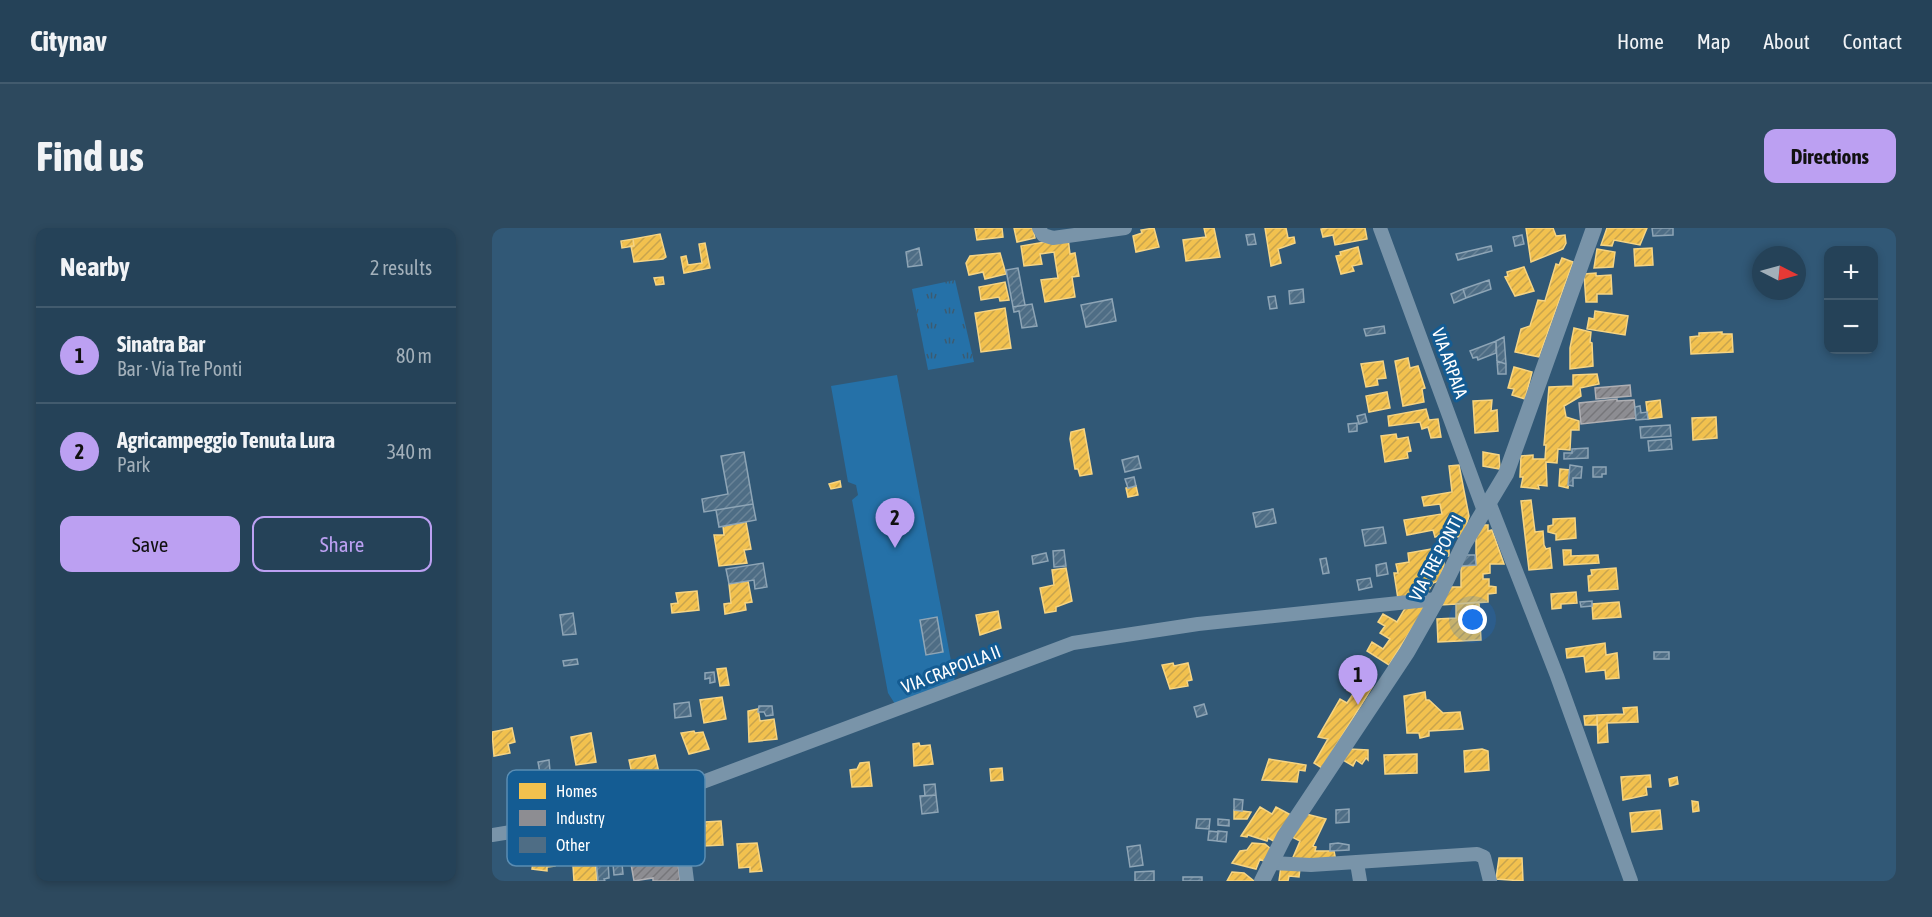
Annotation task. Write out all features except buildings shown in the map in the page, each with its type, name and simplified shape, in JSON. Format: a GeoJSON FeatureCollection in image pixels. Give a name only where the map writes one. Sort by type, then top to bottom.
{"type":"FeatureCollection","features":[{"type":"Feature","properties":{"kind":"street"},"geometry":{"type":"LineString","coordinates":[[1039,228],[1042,235],[1053,238],[1125,228]]}},
{"type":"Feature","properties":{"kind":"street","name":"VIA ARPAIA"},"geometry":{"type":"LineString","coordinates":[[1380,228],[1487,506],[1557,676],[1631,881]]}},
{"type":"Feature","properties":{"kind":"street","name":"VIA TRE PONTI"},"geometry":{"type":"LineString","coordinates":[[1262,881],[1284,837],[1384,690],[1437,599],[1464,544],[1506,474],[1594,228]]}},
{"type":"Feature","properties":{"kind":"street","name":"VIA CRAPOLLA II"},"geometry":{"type":"LineString","coordinates":[[705,781],[1072,642],[1198,624],[1437,599]]}},
{"type":"Feature","properties":{"kind":"street","name":"VIA CRAPOLLA II"},"geometry":{"type":"LineString","coordinates":[[492,835],[507,833]]}},
{"type":"Feature","properties":{"kind":"street"},"geometry":{"type":"LineString","coordinates":[[1272,863],[1357,863],[1477,854],[1484,857],[1488,864],[1490,881]]}},
{"type":"Feature","properties":{"kind":"street"},"geometry":{"type":"LineString","coordinates":[[1357,863],[1360,881]]}},
{"type":"Feature","properties":{"kind":"street"},"geometry":{"type":"LineString","coordinates":[[685,866],[687,881]]}},
{"type":"Feature","properties":{"kind":"green space"},"geometry":{"type":"Polygon","coordinates":[[[955,280],[974,362],[928,370],[912,289],[955,280]]]}},
{"type":"Feature","properties":{"kind":"green space"},"geometry":{"type":"Polygon","coordinates":[[[897,375],[955,682],[895,704],[888,693],[852,500],[858,495],[856,485],[848,482],[831,386],[897,375]]]}},
{"type":"Feature","properties":{"kind":"place","name":"Agricampeggio Tenuta Lura"},"geometry":{"type":"Point","coordinates":[895,548]}},
{"type":"Feature","properties":{"kind":"place","name":"Sinatra Bar"},"geometry":{"type":"Point","coordinates":[1358,705]}}]}
